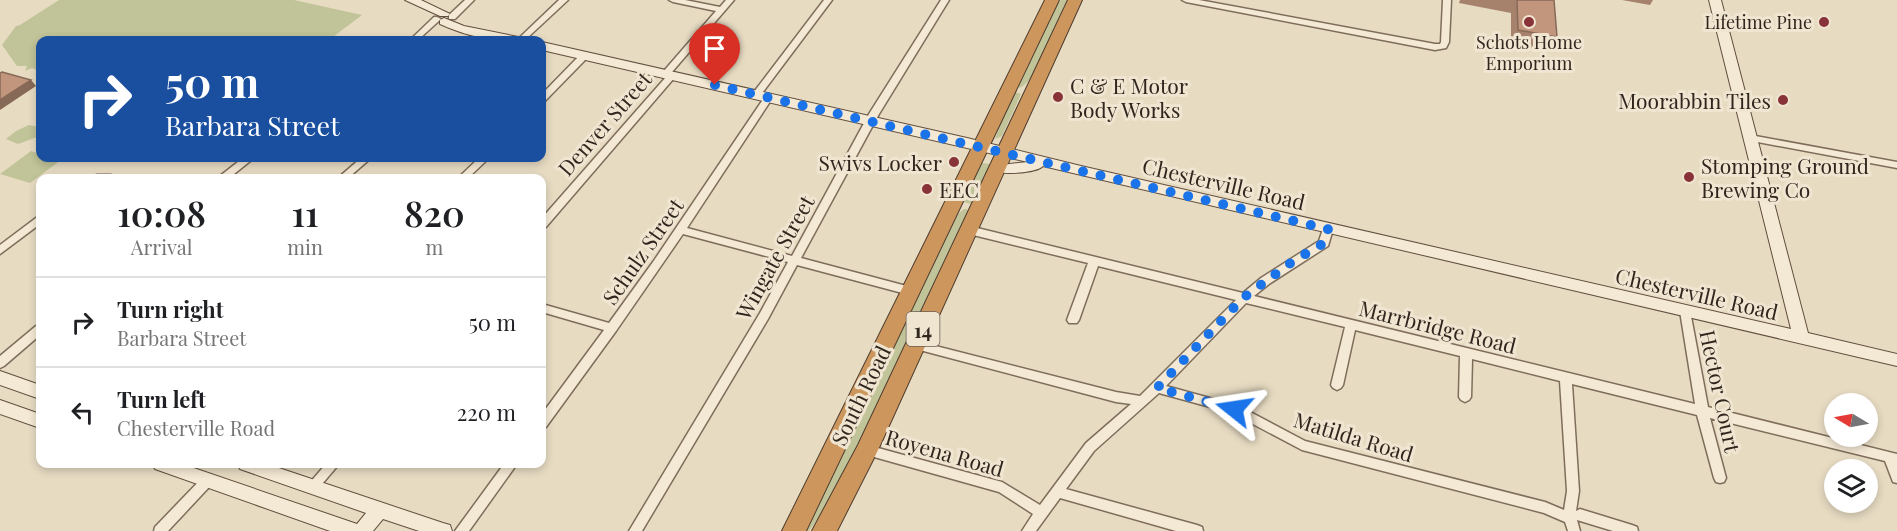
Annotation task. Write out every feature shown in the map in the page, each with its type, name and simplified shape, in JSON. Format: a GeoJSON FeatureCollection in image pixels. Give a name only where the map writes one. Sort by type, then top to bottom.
{"type":"FeatureCollection","features":[{"type":"Feature","properties":{"kind":"highway","name":"South Road"},"geometry":{"type":"LineString","coordinates":[[794,529],[1052,0]]}},
{"type":"Feature","properties":{"kind":"highway","name":"South Road"},"geometry":{"type":"LineString","coordinates":[[824,531],[867,450],[1075,0]]}},
{"type":"Feature","properties":{"kind":"highway"},"geometry":{"type":"LineString","coordinates":[[1008,87],[1031,92]]}},
{"type":"Feature","properties":{"kind":"highway"},"geometry":{"type":"LineString","coordinates":[[953,202],[979,208]]}},
{"type":"Feature","properties":{"kind":"main road"},"geometry":{"type":"LineString","coordinates":[[411,0],[461,29],[494,36]]}},
{"type":"Feature","properties":{"kind":"main road"},"geometry":{"type":"LineString","coordinates":[[1715,0],[1801,338]]}},
{"type":"Feature","properties":{"kind":"main road"},"geometry":{"type":"LineString","coordinates":[[546,47],[980,146],[1001,161]]}},
{"type":"Feature","properties":{"kind":"main road","name":"Chesterville Road"},"geometry":{"type":"LineString","coordinates":[[1001,161],[1020,166],[1066,167],[1897,360]]}},
{"type":"Feature","properties":{"kind":"main road"},"geometry":{"type":"LineString","coordinates":[[0,378],[36,391]]}},
{"type":"Feature","properties":{"kind":"main road"},"geometry":{"type":"LineString","coordinates":[[0,406],[36,420]]}},
{"type":"Feature","properties":{"kind":"main road"},"geometry":{"type":"LineString","coordinates":[[173,468],[325,526],[354,531]]}},
{"type":"Feature","properties":{"kind":"main road"},"geometry":{"type":"LineString","coordinates":[[258,468],[443,531]]}},
{"type":"Feature","properties":{"kind":"main road"},"geometry":{"type":"LineString","coordinates":[[362,531],[380,509]]}},
{"type":"Feature","properties":{"kind":"street"},"geometry":{"type":"LineString","coordinates":[[419,36],[470,0]]}},
{"type":"Feature","properties":{"kind":"street"},"geometry":{"type":"LineString","coordinates":[[525,36],[564,0]]}},
{"type":"Feature","properties":{"kind":"street"},"geometry":{"type":"LineString","coordinates":[[674,0],[722,10]]}},
{"type":"Feature","properties":{"kind":"street","name":"Denver Street"},"geometry":{"type":"LineString","coordinates":[[546,219],[730,0]]}},
{"type":"Feature","properties":{"kind":"street","name":"Schulz Street"},"geometry":{"type":"LineString","coordinates":[[546,418],[681,230],[763,96],[828,0]]}},
{"type":"Feature","properties":{"kind":"street","name":"Wingate Street"},"geometry":{"type":"LineString","coordinates":[[635,531],[764,316],[871,120],[945,0]]}},
{"type":"Feature","properties":{"kind":"street"},"geometry":{"type":"LineString","coordinates":[[1186,0],[1441,47],[1445,42],[1447,0]]}},
{"type":"Feature","properties":{"kind":"street"},"geometry":{"type":"LineString","coordinates":[[546,95],[584,56]]}},
{"type":"Feature","properties":{"kind":"street"},"geometry":{"type":"LineString","coordinates":[[1750,138],[1897,165]]}},
{"type":"Feature","properties":{"kind":"street"},"geometry":{"type":"LineString","coordinates":[[228,174],[244,162]]}},
{"type":"Feature","properties":{"kind":"street"},"geometry":{"type":"LineString","coordinates":[[348,174],[361,162]]}},
{"type":"Feature","properties":{"kind":"street"},"geometry":{"type":"LineString","coordinates":[[467,174],[480,162]]}},
{"type":"Feature","properties":{"kind":"street"},"geometry":{"type":"LineString","coordinates":[[0,250],[36,222]]}},
{"type":"Feature","properties":{"kind":"street"},"geometry":{"type":"LineString","coordinates":[[1028,531],[1090,447],[1144,401],[1243,298],[1292,262],[1324,243],[1328,229]]}},
{"type":"Feature","properties":{"kind":"street"},"geometry":{"type":"LineString","coordinates":[[681,230],[910,291]]}},
{"type":"Feature","properties":{"kind":"street","name":"Marrbridge Road"},"geometry":{"type":"LineString","coordinates":[[969,230],[1894,459]]}},
{"type":"Feature","properties":{"kind":"street"},"geometry":{"type":"LineString","coordinates":[[1073,320],[1094,261]]}},
{"type":"Feature","properties":{"kind":"street"},"geometry":{"type":"LineString","coordinates":[[546,309],[612,328]]}},
{"type":"Feature","properties":{"kind":"street","name":"Hector Court"},"geometry":{"type":"LineString","coordinates":[[1684,311],[1702,411],[1720,478]]}},
{"type":"Feature","properties":{"kind":"street"},"geometry":{"type":"LineString","coordinates":[[1337,384],[1351,325]]}},
{"type":"Feature","properties":{"kind":"street"},"geometry":{"type":"LineString","coordinates":[[0,363],[36,332]]}},
{"type":"Feature","properties":{"kind":"street"},"geometry":{"type":"LineString","coordinates":[[916,345],[1116,397],[1144,401]]}},
{"type":"Feature","properties":{"kind":"street"},"geometry":{"type":"LineString","coordinates":[[1465,397],[1466,354]]}},
{"type":"Feature","properties":{"kind":"street"},"geometry":{"type":"LineString","coordinates":[[1566,378],[1575,519]]}},
{"type":"Feature","properties":{"kind":"street","name":"Matilda Road"},"geometry":{"type":"LineString","coordinates":[[1157,388],[1240,411],[1290,441],[1302,445],[1545,508],[1575,519],[1632,531]]}},
{"type":"Feature","properties":{"kind":"street"},"geometry":{"type":"LineString","coordinates":[[1116,397],[1125,402],[1120,422]]}},
{"type":"Feature","properties":{"kind":"street","name":"Royena Road"},"geometry":{"type":"LineString","coordinates":[[867,450],[1002,488],[1041,513]]}},
{"type":"Feature","properties":{"kind":"street"},"geometry":{"type":"LineString","coordinates":[[1894,459],[1897,478]]}},
{"type":"Feature","properties":{"kind":"street"},"geometry":{"type":"LineString","coordinates":[[313,486],[329,468]]}},
{"type":"Feature","properties":{"kind":"street"},"geometry":{"type":"LineString","coordinates":[[461,531],[508,468]]}},
{"type":"Feature","properties":{"kind":"street"},"geometry":{"type":"LineString","coordinates":[[160,531],[208,480]]}},
{"type":"Feature","properties":{"kind":"street"},"geometry":{"type":"LineString","coordinates":[[1057,492],[1189,530]]}},
{"type":"Feature","properties":{"kind":"green space"},"geometry":{"type":"Polygon","coordinates":[[[59,0],[294,0],[362,15],[334,36],[36,36],[36,70],[32,68],[25,71],[27,66],[17,66],[2,45],[16,26],[59,0]]]}},
{"type":"Feature","properties":{"kind":"green space"},"geometry":{"type":"Polygon","coordinates":[[[1061,0],[1070,0],[1048,49],[1034,74],[1019,88],[1017,82],[1048,18],[1061,0]]]}},
{"type":"Feature","properties":{"kind":"green space"},"geometry":{"type":"Polygon","coordinates":[[[1013,91],[1021,94],[1002,136],[995,139],[1013,91]]]}},
{"type":"Feature","properties":{"kind":"green space"},"geometry":{"type":"Polygon","coordinates":[[[29,125],[36,126],[36,137],[18,144],[6,139],[29,125]]]}},
{"type":"Feature","properties":{"kind":"green space"},"geometry":{"type":"Polygon","coordinates":[[[31,151],[36,153],[36,162],[58,162],[42,174],[36,174],[36,179],[30,183],[0,174],[31,151]]]}},
{"type":"Feature","properties":{"kind":"green space"},"geometry":{"type":"Polygon","coordinates":[[[982,163],[990,164],[990,167],[974,205],[964,202],[982,163]]]}},
{"type":"Feature","properties":{"kind":"green space"},"geometry":{"type":"Polygon","coordinates":[[[967,209],[968,213],[834,497],[809,531],[801,531],[936,251],[959,213],[967,209]]]}},
{"type":"Feature","properties":{"kind":"building"},"geometry":{"type":"Polygon","coordinates":[[[1517,0],[1554,0],[1557,37],[1518,30],[1517,0]]]}},
{"type":"Feature","properties":{"kind":"building"},"geometry":{"type":"Polygon","coordinates":[[[0,73],[31,80],[0,100],[0,73]]]}},
{"type":"Feature","properties":{"kind":"place","name":"Schots Home Emporium"},"geometry":{"type":"Point","coordinates":[1529,22]}},
{"type":"Feature","properties":{"kind":"place","name":"Lifetime Pine"},"geometry":{"type":"Point","coordinates":[1824,22]}},
{"type":"Feature","properties":{"kind":"place","name":"C & E Motor Body Works"},"geometry":{"type":"Point","coordinates":[1058,97]}},
{"type":"Feature","properties":{"kind":"place","name":"Moorabbin Tiles"},"geometry":{"type":"Point","coordinates":[1783,100]}},
{"type":"Feature","properties":{"kind":"place","name":"Swivs Locker"},"geometry":{"type":"Point","coordinates":[954,162]}},
{"type":"Feature","properties":{"kind":"place","name":"Stomping Ground Brewing Co"},"geometry":{"type":"Point","coordinates":[1689,177]}},
{"type":"Feature","properties":{"kind":"place","name":"EEC"},"geometry":{"type":"Point","coordinates":[927,189]}},
{"type":"Feature","properties":{"kind":"route"},"geometry":{"type":"LineString","coordinates":[[715,85],[967,142],[1038,161],[1328,229],[1324,243],[1292,262],[1243,298],[1157,388],[1234,409]]}}]}
